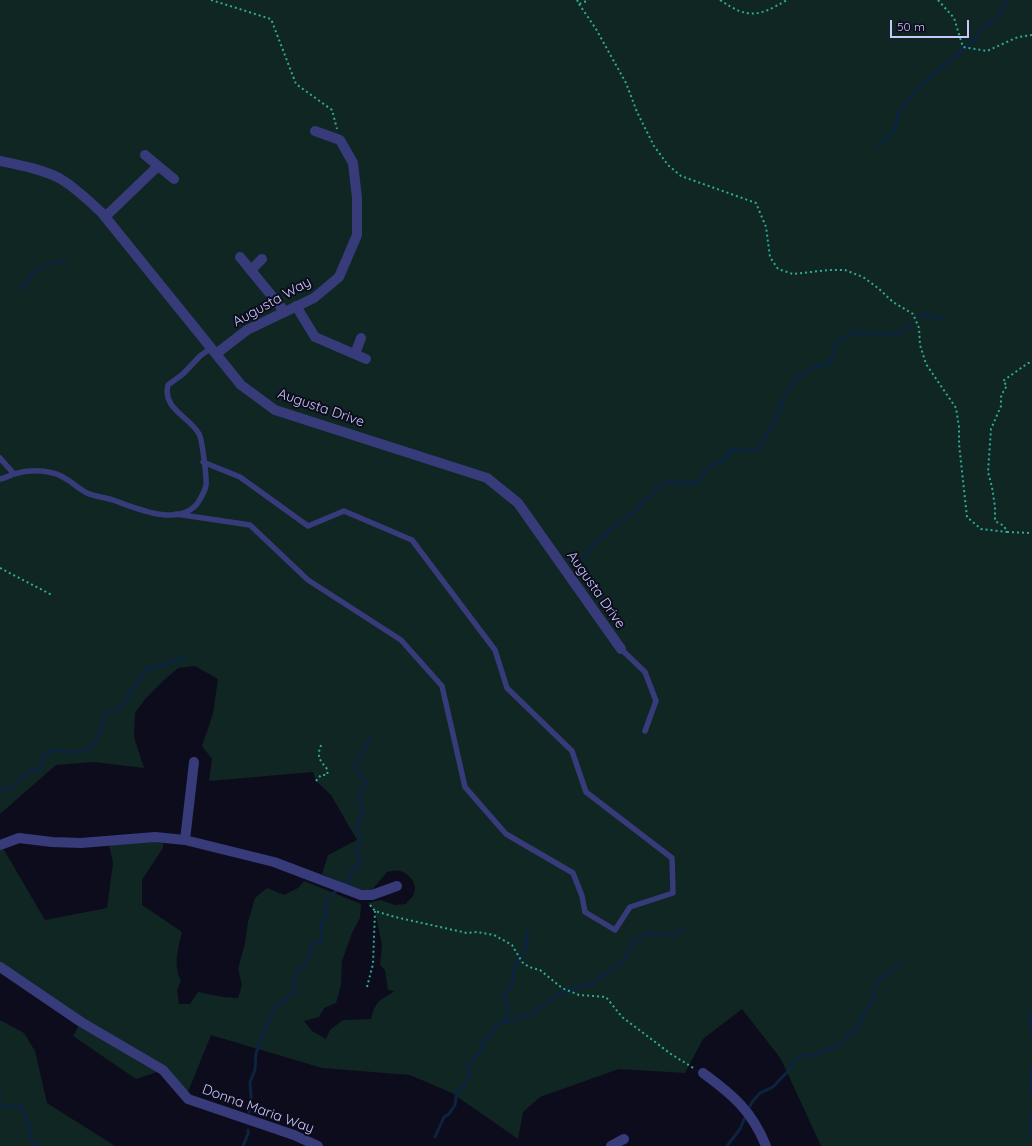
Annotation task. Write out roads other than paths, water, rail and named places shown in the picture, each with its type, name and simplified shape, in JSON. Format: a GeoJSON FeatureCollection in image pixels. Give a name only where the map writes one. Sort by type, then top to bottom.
{"type":"FeatureCollection","features":[{"type":"Feature","properties":{"kind":"street","name":"Augusta Way"},"geometry":{"type":"LineString","coordinates":[[214,351],[247,330],[314,298],[339,277],[357,235],[357,198],[353,163],[340,140],[316,131]]}},
{"type":"Feature","properties":{"kind":"street"},"geometry":{"type":"LineString","coordinates":[[145,155],[174,179]]}},
{"type":"Feature","properties":{"kind":"street","name":"Augusta Drive"},"geometry":{"type":"LineString","coordinates":[[0,161],[32,168],[59,178],[83,195],[105,217],[241,385],[275,410],[487,478],[518,503],[621,649]]}},
{"type":"Feature","properties":{"kind":"street"},"geometry":{"type":"LineString","coordinates":[[105,217],[158,166]]}},
{"type":"Feature","properties":{"kind":"street"},"geometry":{"type":"LineString","coordinates":[[240,257],[285,312]]}},
{"type":"Feature","properties":{"kind":"street"},"geometry":{"type":"LineString","coordinates":[[251,270],[262,259]]}},
{"type":"Feature","properties":{"kind":"street"},"geometry":{"type":"LineString","coordinates":[[296,306],[314,337],[366,358]]}},
{"type":"Feature","properties":{"kind":"street"},"geometry":{"type":"LineString","coordinates":[[355,354],[361,338]]}},
{"type":"Feature","properties":{"kind":"street"},"geometry":{"type":"LineString","coordinates":[[185,840],[194,762]]}},
{"type":"Feature","properties":{"kind":"street"},"geometry":{"type":"LineString","coordinates":[[0,845],[19,838],[52,842],[81,843],[155,837],[185,840],[274,862],[361,895],[372,895],[397,886]]}},
{"type":"Feature","properties":{"kind":"street","name":"Donna Maria Way"},"geometry":{"type":"LineString","coordinates":[[0,967],[81,1022],[162,1070],[188,1100],[294,1135],[318,1146]]}},
{"type":"Feature","properties":{"kind":"street"},"geometry":{"type":"LineString","coordinates":[[703,1073],[724,1089],[744,1108],[760,1130],[766,1146]]}},
{"type":"Feature","properties":{"kind":"street"},"geometry":{"type":"LineString","coordinates":[[611,1146],[624,1139]]}},
{"type":"Feature","properties":{"kind":"lane"},"geometry":{"type":"LineString","coordinates":[[176,514],[194,507],[204,494],[206,485],[199,434],[174,409],[166,392],[168,386],[183,374],[200,356],[214,351]]}},
{"type":"Feature","properties":{"kind":"lane"},"geometry":{"type":"LineString","coordinates":[[0,458],[14,474]]}},
{"type":"Feature","properties":{"kind":"lane"},"geometry":{"type":"LineString","coordinates":[[0,479],[14,474],[45,471],[64,477],[76,486],[95,496],[114,500],[127,506],[152,513],[176,514],[250,525],[308,580],[401,640],[442,686],[465,787],[506,834],[573,873],[582,896],[585,912],[615,930],[630,907],[674,893],[672,858],[586,792],[572,751],[507,688],[495,650],[412,540],[344,511],[308,526],[240,477],[203,462]]}},
{"type":"Feature","properties":{"kind":"lane"},"geometry":{"type":"LineString","coordinates":[[621,649],[645,672],[656,701],[645,731]]}},
{"type":"Feature","properties":{"kind":"waterway"},"geometry":{"type":"LineString","coordinates":[[879,146],[895,130],[899,111],[922,84],[975,39],[981,29],[996,18],[1008,0]]}},
{"type":"Feature","properties":{"kind":"waterway"},"geometry":{"type":"LineString","coordinates":[[23,289],[35,271],[50,264],[65,261]]}},
{"type":"Feature","properties":{"kind":"waterway"},"geometry":{"type":"LineString","coordinates":[[921,318],[923,314],[942,318]]}},
{"type":"Feature","properties":{"kind":"waterway"},"geometry":{"type":"LineString","coordinates":[[584,559],[593,545],[622,520],[637,510],[643,501],[651,496],[656,489],[667,482],[685,484],[698,482],[708,467],[723,461],[730,450],[758,451],[777,416],[786,393],[796,379],[815,367],[830,363],[837,342],[853,332],[880,334],[900,333],[912,324]]}},
{"type":"Feature","properties":{"kind":"waterway"},"geometry":{"type":"LineString","coordinates":[[0,789],[8,790],[28,772],[41,769],[43,758],[53,750],[72,752],[88,751],[100,733],[102,719],[111,710],[121,707],[146,670],[186,658]]}},
{"type":"Feature","properties":{"kind":"waterway"},"geometry":{"type":"LineString","coordinates":[[249,1112],[251,1097],[250,1082],[255,1070],[256,1053],[274,1009],[295,991],[295,975],[309,958],[311,944],[322,941],[321,925],[326,916],[325,901],[345,883],[350,881],[351,871],[361,863],[357,849],[361,839],[356,828],[362,814],[358,799],[366,783],[359,774],[355,765],[371,737]]}},
{"type":"Feature","properties":{"kind":"waterway"},"geometry":{"type":"LineString","coordinates":[[504,1022],[511,1022],[519,1016],[531,1014],[560,993],[595,983],[600,977],[617,966],[626,957],[635,940],[641,938],[647,933],[669,935],[683,930]]}},
{"type":"Feature","properties":{"kind":"waterway"},"geometry":{"type":"LineString","coordinates":[[435,1137],[444,1117],[449,1114],[455,1105],[457,1092],[464,1085],[469,1076],[469,1064],[482,1050],[482,1044],[491,1035],[496,1026],[504,1022],[509,1008],[504,997],[505,992],[512,986],[514,969],[524,953],[528,931]]}},
{"type":"Feature","properties":{"kind":"waterway"},"geometry":{"type":"LineString","coordinates":[[748,1110],[752,1102],[760,1093],[773,1087],[790,1069],[794,1061],[802,1056],[815,1055],[842,1044],[849,1034],[858,1029],[862,1015],[874,1001],[873,990],[877,981],[902,963]]}},
{"type":"Feature","properties":{"kind":"waterway"},"geometry":{"type":"LineString","coordinates":[[1032,1013],[1030,1015],[1032,1037]]}},
{"type":"Feature","properties":{"kind":"waterway"},"geometry":{"type":"LineString","coordinates":[[1032,1068],[1032,1098]]}},
{"type":"Feature","properties":{"kind":"waterway"},"geometry":{"type":"LineString","coordinates":[[0,1104],[5,1107],[22,1106],[28,1121],[30,1139],[38,1146]]}},
{"type":"Feature","properties":{"kind":"waterway"},"geometry":{"type":"LineString","coordinates":[[1032,1110],[1030,1127],[1032,1137]]}},
{"type":"Feature","properties":{"kind":"waterway"},"geometry":{"type":"LineString","coordinates":[[727,1146],[740,1129],[746,1115]]}},
{"type":"Feature","properties":{"kind":"waterway"},"geometry":{"type":"LineString","coordinates":[[243,1146],[248,1130]]}}]}
